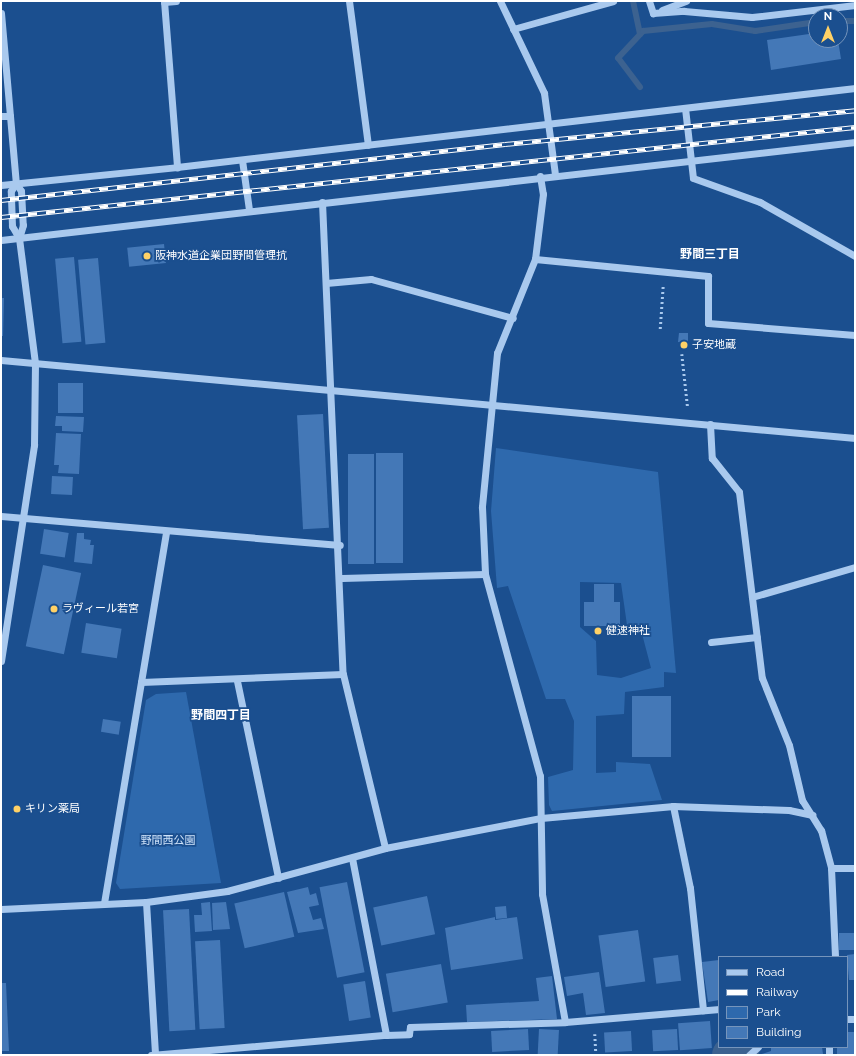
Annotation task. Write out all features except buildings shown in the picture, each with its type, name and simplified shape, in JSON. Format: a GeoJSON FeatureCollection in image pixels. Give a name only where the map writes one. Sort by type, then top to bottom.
{"type":"FeatureCollection","features":[{"type":"Feature","properties":{"kind":"street"},"geometry":{"type":"LineString","coordinates":[[176,1],[164,2],[177,167]]}},
{"type":"Feature","properties":{"kind":"street"},"geometry":{"type":"LineString","coordinates":[[349,1],[368,145]]}},
{"type":"Feature","properties":{"kind":"street"},"geometry":{"type":"LineString","coordinates":[[500,1],[544,93],[555,174]]}},
{"type":"Feature","properties":{"kind":"street"},"geometry":{"type":"LineString","coordinates":[[513,29],[613,1]]}},
{"type":"Feature","properties":{"kind":"street"},"geometry":{"type":"LineString","coordinates":[[649,1],[653,13]]}},
{"type":"Feature","properties":{"kind":"street"},"geometry":{"type":"LineString","coordinates":[[653,13],[686,1]]}},
{"type":"Feature","properties":{"kind":"street"},"geometry":{"type":"LineString","coordinates":[[653,13],[684,11],[752,17],[855,5]]}},
{"type":"Feature","properties":{"kind":"street"},"geometry":{"type":"LineString","coordinates":[[1,14],[16,183],[21,191],[23,226],[19,238]]}},
{"type":"Feature","properties":{"kind":"street"},"geometry":{"type":"LineString","coordinates":[[1,184],[242,160],[855,88]]}},
{"type":"Feature","properties":{"kind":"street"},"geometry":{"type":"LineString","coordinates":[[685,108],[692,178],[760,202],[855,256]]}},
{"type":"Feature","properties":{"kind":"street"},"geometry":{"type":"LineString","coordinates":[[1,116],[10,116]]}},
{"type":"Feature","properties":{"kind":"street"},"geometry":{"type":"LineString","coordinates":[[1,240],[555,174],[690,161],[855,142]]}},
{"type":"Feature","properties":{"kind":"street"},"geometry":{"type":"LineString","coordinates":[[242,160],[249,210]]}},
{"type":"Feature","properties":{"kind":"street"},"geometry":{"type":"LineString","coordinates":[[540,176],[543,194],[535,259],[513,318],[497,352],[490,404],[482,507],[485,574],[540,776],[542,894],[565,1022]]}},
{"type":"Feature","properties":{"kind":"street"},"geometry":{"type":"LineString","coordinates":[[1,662],[25,518],[34,445],[35,362],[19,238],[12,226],[11,191],[16,183]]}},
{"type":"Feature","properties":{"kind":"street"},"geometry":{"type":"LineString","coordinates":[[322,202],[342,578],[343,674],[385,848]]}},
{"type":"Feature","properties":{"kind":"street"},"geometry":{"type":"LineString","coordinates":[[535,259],[708,276],[708,323],[855,335]]}},
{"type":"Feature","properties":{"kind":"street"},"geometry":{"type":"LineString","coordinates":[[326,283],[371,279],[513,318]]}},
{"type":"Feature","properties":{"kind":"street"},"geometry":{"type":"LineString","coordinates":[[1,360],[855,438]]}},
{"type":"Feature","properties":{"kind":"street"},"geometry":{"type":"LineString","coordinates":[[710,424],[712,458],[739,492],[762,678],[789,745],[802,800],[821,830],[831,868],[835,956]]}},
{"type":"Feature","properties":{"kind":"street"},"geometry":{"type":"LineString","coordinates":[[1,516],[166,532],[340,545]]}},
{"type":"Feature","properties":{"kind":"street"},"geometry":{"type":"LineString","coordinates":[[104,903],[166,532]]}},
{"type":"Feature","properties":{"kind":"street"},"geometry":{"type":"LineString","coordinates":[[752,597],[855,567]]}},
{"type":"Feature","properties":{"kind":"street"},"geometry":{"type":"LineString","coordinates":[[342,578],[485,574]]}},
{"type":"Feature","properties":{"kind":"street"},"geometry":{"type":"LineString","coordinates":[[711,642],[757,637]]}},
{"type":"Feature","properties":{"kind":"street"},"geometry":{"type":"LineString","coordinates":[[140,682],[237,681],[343,674]]}},
{"type":"Feature","properties":{"kind":"street"},"geometry":{"type":"LineString","coordinates":[[237,681],[278,878]]}},
{"type":"Feature","properties":{"kind":"street"},"geometry":{"type":"LineString","coordinates":[[673,806],[690,888],[703,1010]]}},
{"type":"Feature","properties":{"kind":"street"},"geometry":{"type":"LineString","coordinates":[[1,909],[146,902],[227,891],[385,848],[541,818],[673,806],[789,810],[812,815]]}},
{"type":"Feature","properties":{"kind":"street"},"geometry":{"type":"LineString","coordinates":[[352,858],[386,1035]]}},
{"type":"Feature","properties":{"kind":"street"},"geometry":{"type":"LineString","coordinates":[[831,868],[855,868]]}},
{"type":"Feature","properties":{"kind":"street"},"geometry":{"type":"LineString","coordinates":[[146,902],[155,1055]]}},
{"type":"Feature","properties":{"kind":"street"},"geometry":{"type":"LineString","coordinates":[[152,1055],[409,1034],[410,1027],[565,1022],[718,1009]]}},
{"type":"Feature","properties":{"kind":"path"},"geometry":{"type":"LineString","coordinates":[[660,329],[664,272]]}},
{"type":"Feature","properties":{"kind":"path"},"geometry":{"type":"LineString","coordinates":[[682,354],[690,423]]}},
{"type":"Feature","properties":{"kind":"path"},"geometry":{"type":"LineString","coordinates":[[595,1020],[596,1055]]}},
{"type":"Feature","properties":{"kind":"green space","name":"健速神社"},"geometry":{"type":"Polygon","coordinates":[[[496,448],[658,472],[676,673],[664,672],[664,687],[625,692],[624,714],[596,716],[596,773],[616,772],[616,762],[650,764],[662,800],[552,811],[549,805],[548,777],[573,770],[574,721],[565,699],[546,699],[508,586],[497,588],[491,511],[496,448]],[[580,582],[580,627],[596,641],[597,675],[621,678],[651,668],[641,630],[627,625],[621,583],[580,582]]]}},
{"type":"Feature","properties":{"kind":"green space","name":"野間西公園"},"geometry":{"type":"Polygon","coordinates":[[[186,692],[221,883],[120,889],[116,883],[146,700],[156,694],[186,692]]]}},
{"type":"Feature","properties":{"kind":"waterway"},"geometry":{"type":"LineString","coordinates":[[633,1],[640,34]]}},
{"type":"Feature","properties":{"kind":"waterway"},"geometry":{"type":"LineString","coordinates":[[848,21],[855,21]]}},
{"type":"Feature","properties":{"kind":"waterway"},"geometry":{"type":"LineString","coordinates":[[640,87],[618,58],[643,31],[712,24],[755,31],[808,23]]}},
{"type":"Feature","properties":{"kind":"waterway"},"geometry":{"type":"LineString","coordinates":[[731,1055],[739,1048]]}},
{"type":"Feature","properties":{"kind":"railway"},"geometry":{"type":"LineString","coordinates":[[1,200],[505,144],[855,110]]}},
{"type":"Feature","properties":{"kind":"railway"},"geometry":{"type":"LineString","coordinates":[[1,217],[855,127]]}},
{"type":"Feature","properties":{"kind":"place","name":"阪神水道企業団野間管理抗"},"geometry":{"type":"Point","coordinates":[147,256]}},
{"type":"Feature","properties":{"kind":"place","name":"子安地蔵"},"geometry":{"type":"Point","coordinates":[684,345]}},
{"type":"Feature","properties":{"kind":"place","name":"ラヴィール若宮"},"geometry":{"type":"Point","coordinates":[54,609]}},
{"type":"Feature","properties":{"kind":"place","name":"健速神社"},"geometry":{"type":"Point","coordinates":[598,631]}},
{"type":"Feature","properties":{"kind":"place","name":"キリン薬局"},"geometry":{"type":"Point","coordinates":[17,809]}},
{"type":"Feature","properties":{"kind":"district","name":"野間三丁目"},"geometry":{"type":"Point","coordinates":[710,255]}},
{"type":"Feature","properties":{"kind":"district","name":"野間四丁目"},"geometry":{"type":"Point","coordinates":[221,716]}}]}
